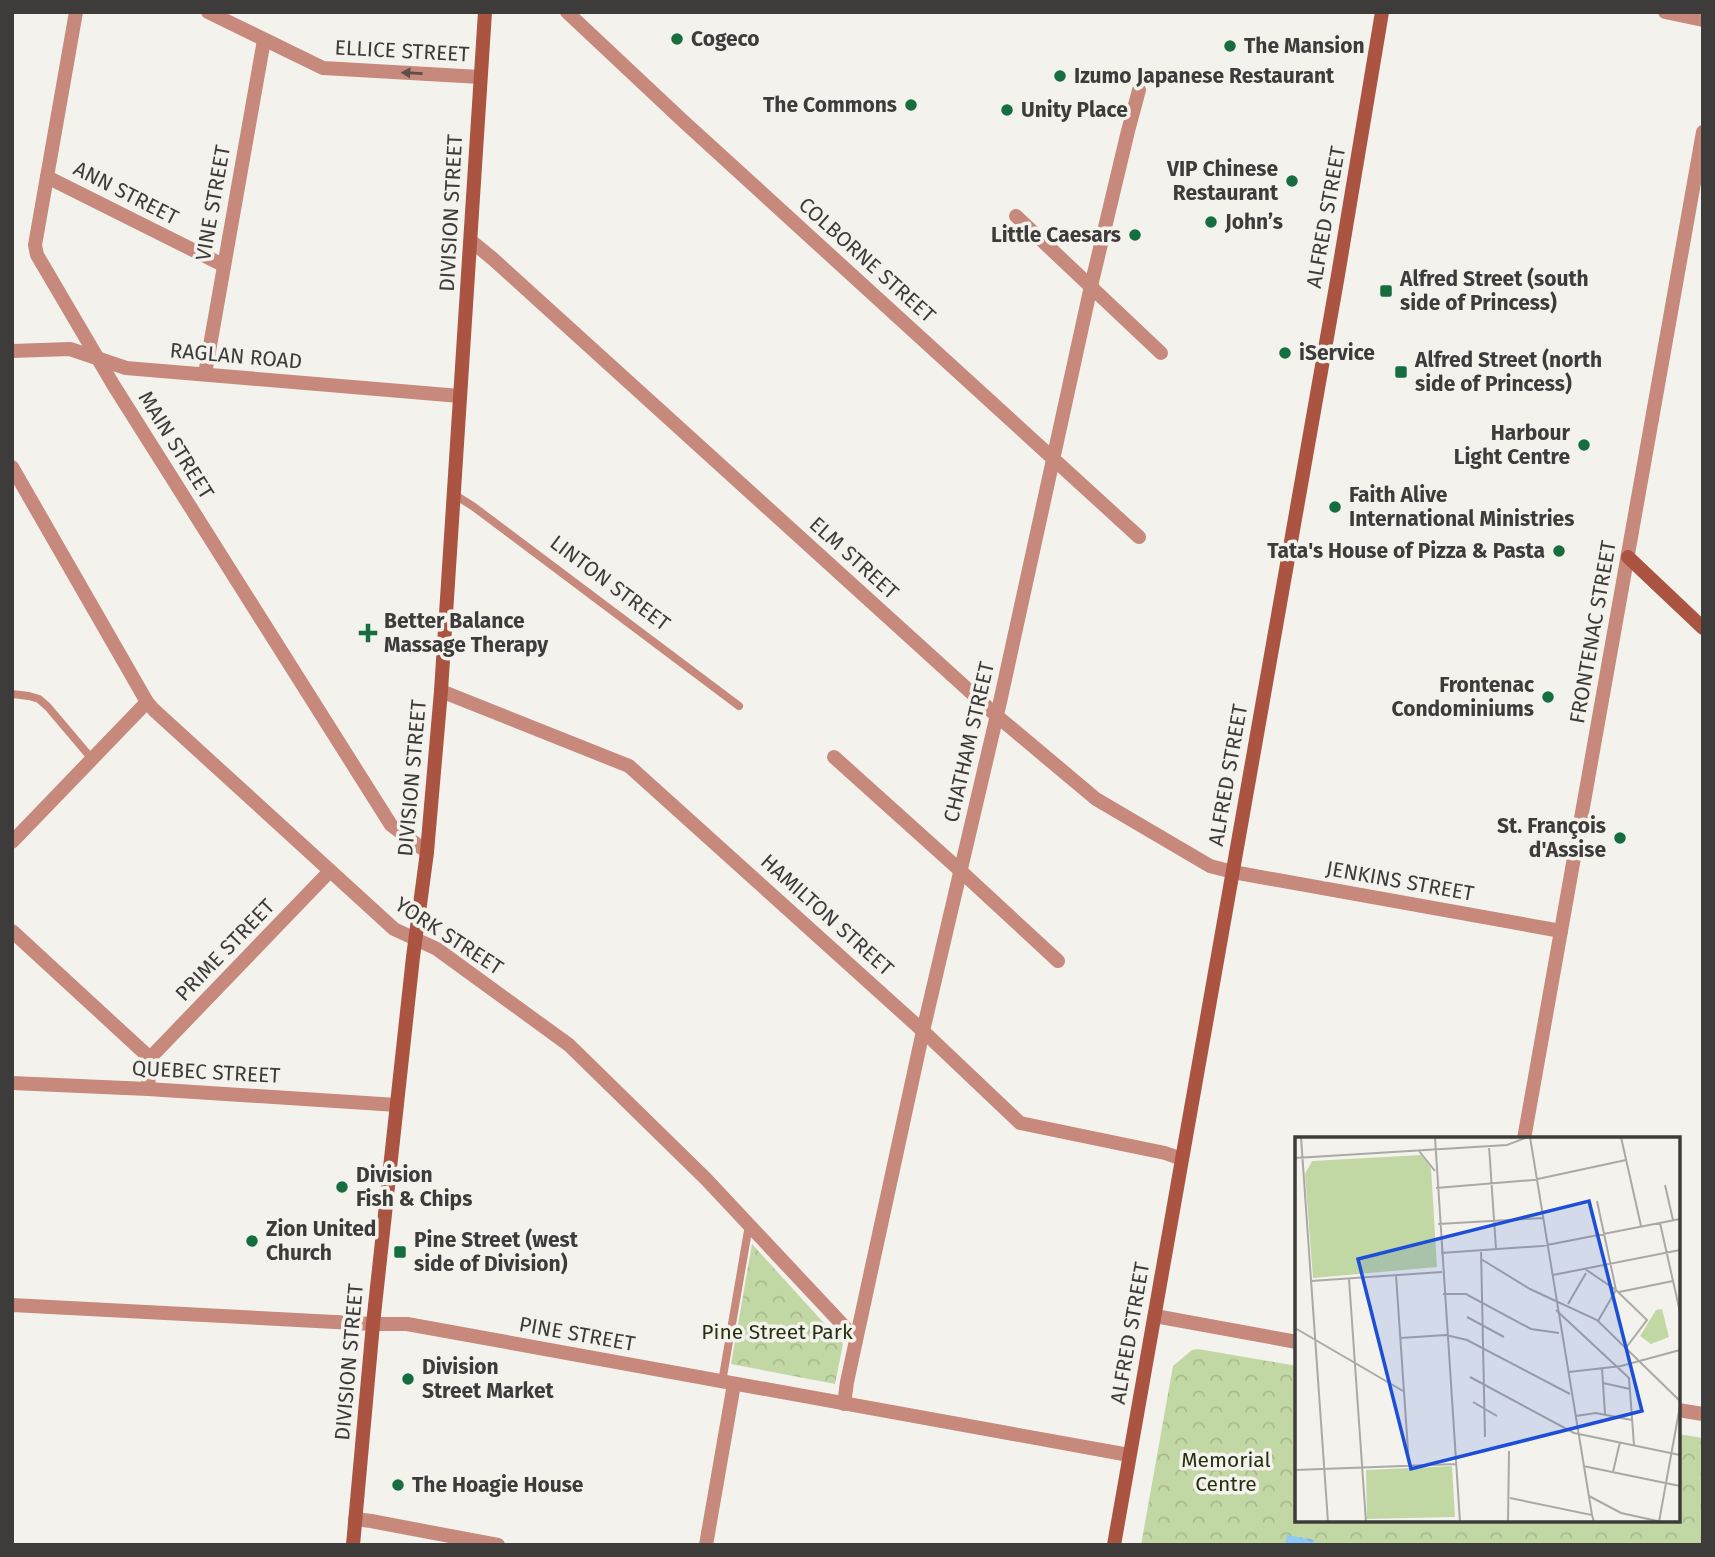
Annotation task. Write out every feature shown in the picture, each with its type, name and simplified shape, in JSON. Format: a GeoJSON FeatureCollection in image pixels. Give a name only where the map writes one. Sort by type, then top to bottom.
{"type":"FeatureCollection","features":[{"type":"Feature","properties":{"kind":"main road","name":"DIVISION STREET"},"geometry":{"type":"LineString","coordinates":[[353,1545],[373,1324],[427,852],[442,691],[485,12]]}},
{"type":"Feature","properties":{"kind":"main road","name":"ALFRED STREET"},"geometry":{"type":"LineString","coordinates":[[1114,1545],[1382,12]]}},
{"type":"Feature","properties":{"kind":"main road"},"geometry":{"type":"LineString","coordinates":[[1628,557],[1703,628]]}},
{"type":"Feature","properties":{"kind":"street","name":"MAIN STREET"},"geometry":{"type":"LineString","coordinates":[[76,12],[36,251],[99,359],[391,825],[427,852]]}},
{"type":"Feature","properties":{"kind":"street","name":"ELLICE STREET"},"geometry":{"type":"LineString","coordinates":[[208,12],[323,68],[480,77]]}},
{"type":"Feature","properties":{"kind":"street","name":"COLBORNE STREET"},"geometry":{"type":"LineString","coordinates":[[567,12],[1139,537]]}},
{"type":"Feature","properties":{"kind":"street"},"geometry":{"type":"LineString","coordinates":[[1665,12],[1703,20]]}},
{"type":"Feature","properties":{"kind":"street","name":"VINE STREET"},"geometry":{"type":"LineString","coordinates":[[205,374],[264,40]]}},
{"type":"Feature","properties":{"kind":"street","name":"CHATHAM STREET"},"geometry":{"type":"LineString","coordinates":[[844,1404],[923,1031],[997,716],[1091,286],[1139,90]]}},
{"type":"Feature","properties":{"kind":"street","name":"FRONTENAC STREET"},"geometry":{"type":"LineString","coordinates":[[1524,1137],[1703,132]]}},
{"type":"Feature","properties":{"kind":"street","name":"ANN STREET"},"geometry":{"type":"LineString","coordinates":[[47,177],[223,265]]}},
{"type":"Feature","properties":{"kind":"street"},"geometry":{"type":"LineString","coordinates":[[1016,216],[1161,353]]}},
{"type":"Feature","properties":{"kind":"street","name":"ELM STREET"},"geometry":{"type":"LineString","coordinates":[[471,241],[997,716],[1096,799],[1210,866],[1233,872]]}},
{"type":"Feature","properties":{"kind":"street","name":"RAGLAN ROAD"},"geometry":{"type":"LineString","coordinates":[[12,351],[70,349],[126,369],[460,396]]}},
{"type":"Feature","properties":{"kind":"street","name":"YORK STREET"},"geometry":{"type":"LineString","coordinates":[[12,467],[154,710],[394,929],[437,949],[569,1045],[706,1179],[856,1339]]}},
{"type":"Feature","properties":{"kind":"street","name":"HAMILTON STREET"},"geometry":{"type":"LineString","coordinates":[[442,691],[629,766],[923,1031],[1020,1123],[1165,1153],[1182,1159]]}},
{"type":"Feature","properties":{"kind":"street"},"geometry":{"type":"LineString","coordinates":[[12,842],[147,702]]}},
{"type":"Feature","properties":{"kind":"street"},"geometry":{"type":"LineString","coordinates":[[834,757],[1058,961]]}},
{"type":"Feature","properties":{"kind":"street","name":"PRIME STREET"},"geometry":{"type":"LineString","coordinates":[[150,1058],[330,872]]}},
{"type":"Feature","properties":{"kind":"street","name":"JENKINS STREET"},"geometry":{"type":"LineString","coordinates":[[1233,872],[1561,931]]}},
{"type":"Feature","properties":{"kind":"street"},"geometry":{"type":"LineString","coordinates":[[12,931],[150,1058],[148,1089]]}},
{"type":"Feature","properties":{"kind":"street","name":"QUEBEC STREET"},"geometry":{"type":"LineString","coordinates":[[12,1083],[397,1105]]}},
{"type":"Feature","properties":{"kind":"street","name":"PINE STREET"},"geometry":{"type":"LineString","coordinates":[[12,1306],[407,1324],[1129,1455]]}},
{"type":"Feature","properties":{"kind":"street"},"geometry":{"type":"LineString","coordinates":[[1155,1316],[1295,1342]]}},
{"type":"Feature","properties":{"kind":"street"},"geometry":{"type":"LineString","coordinates":[[705,1545],[728,1383]]}},
{"type":"Feature","properties":{"kind":"street"},"geometry":{"type":"LineString","coordinates":[[1680,1409],[1703,1414]]}},
{"type":"Feature","properties":{"kind":"street"},"geometry":{"type":"LineString","coordinates":[[355,1519],[498,1545]]}},
{"type":"Feature","properties":{"kind":"lane","name":"LINTON STREET"},"geometry":{"type":"LineString","coordinates":[[455,495],[738,706]]}},
{"type":"Feature","properties":{"kind":"lane"},"geometry":{"type":"LineString","coordinates":[[12,694],[39,699],[92,759]]}},
{"type":"Feature","properties":{"kind":"lane"},"geometry":{"type":"LineString","coordinates":[[728,1383],[749,1224]]}},
{"type":"Feature","properties":{"kind":"green space","name":"Pine Street Park"},"geometry":{"type":"Polygon","coordinates":[[[752,1244],[843,1344],[835,1384],[731,1364],[752,1244]]]}},
{"type":"Feature","properties":{"kind":"green space","name":"Memorial Centre"},"geometry":{"type":"Polygon","coordinates":[[[1192,1350],[1295,1366],[1295,1522],[1680,1522],[1680,1434],[1703,1438],[1703,1545],[1141,1545],[1173,1366],[1192,1350]]]}},
{"type":"Feature","properties":{"kind":"water"},"geometry":{"type":"Polygon","coordinates":[[[1287,1535],[1314,1540],[1313,1545],[1285,1545],[1287,1535]]]}},
{"type":"Feature","properties":{"kind":"place","name":"Cogeco"},"geometry":{"type":"Point","coordinates":[677,39]}},
{"type":"Feature","properties":{"kind":"place","name":"The Mansion"},"geometry":{"type":"Point","coordinates":[1230,46]}},
{"type":"Feature","properties":{"kind":"place","name":"Izumo Japanese Restaurant"},"geometry":{"type":"Point","coordinates":[1060,76]}},
{"type":"Feature","properties":{"kind":"place","name":"The Commons"},"geometry":{"type":"Point","coordinates":[911,105]}},
{"type":"Feature","properties":{"kind":"place","name":"Unity Place"},"geometry":{"type":"Point","coordinates":[1007,110]}},
{"type":"Feature","properties":{"kind":"place","name":"VIP Chinese Restaurant"},"geometry":{"type":"Point","coordinates":[1292,181]}},
{"type":"Feature","properties":{"kind":"place","name":"John’s"},"geometry":{"type":"Point","coordinates":[1211,222]}},
{"type":"Feature","properties":{"kind":"place","name":"Little Caesars"},"geometry":{"type":"Point","coordinates":[1135,235]}},
{"type":"Feature","properties":{"kind":"place","name":"Alfred Street (south side of Princess)"},"geometry":{"type":"Point","coordinates":[1386,291]}},
{"type":"Feature","properties":{"kind":"place","name":"iService"},"geometry":{"type":"Point","coordinates":[1285,353]}},
{"type":"Feature","properties":{"kind":"place","name":"Alfred Street (north side of Princess)"},"geometry":{"type":"Point","coordinates":[1401,372]}},
{"type":"Feature","properties":{"kind":"place","name":"Harbour Light Centre"},"geometry":{"type":"Point","coordinates":[1584,445]}},
{"type":"Feature","properties":{"kind":"place","name":"Faith Alive International Ministries"},"geometry":{"type":"Point","coordinates":[1335,507]}},
{"type":"Feature","properties":{"kind":"place","name":"Tata's House of Pizza & Pasta"},"geometry":{"type":"Point","coordinates":[1559,551]}},
{"type":"Feature","properties":{"kind":"place","name":"Better Balance Massage Therapy"},"geometry":{"type":"Point","coordinates":[368,633]}},
{"type":"Feature","properties":{"kind":"place","name":"Frontenac Condominiums"},"geometry":{"type":"Point","coordinates":[1548,697]}},
{"type":"Feature","properties":{"kind":"place","name":"St. François d'Assise"},"geometry":{"type":"Point","coordinates":[1620,838]}},
{"type":"Feature","properties":{"kind":"place","name":"Division Fish & Chips"},"geometry":{"type":"Point","coordinates":[342,1187]}},
{"type":"Feature","properties":{"kind":"place","name":"Zion United Church"},"geometry":{"type":"Point","coordinates":[252,1241]}},
{"type":"Feature","properties":{"kind":"place","name":"Pine Street (west side of Division)"},"geometry":{"type":"Point","coordinates":[400,1252]}},
{"type":"Feature","properties":{"kind":"place","name":"Division Street Market"},"geometry":{"type":"Point","coordinates":[408,1379]}},
{"type":"Feature","properties":{"kind":"place","name":"The Hoagie House"},"geometry":{"type":"Point","coordinates":[398,1485]}}]}
